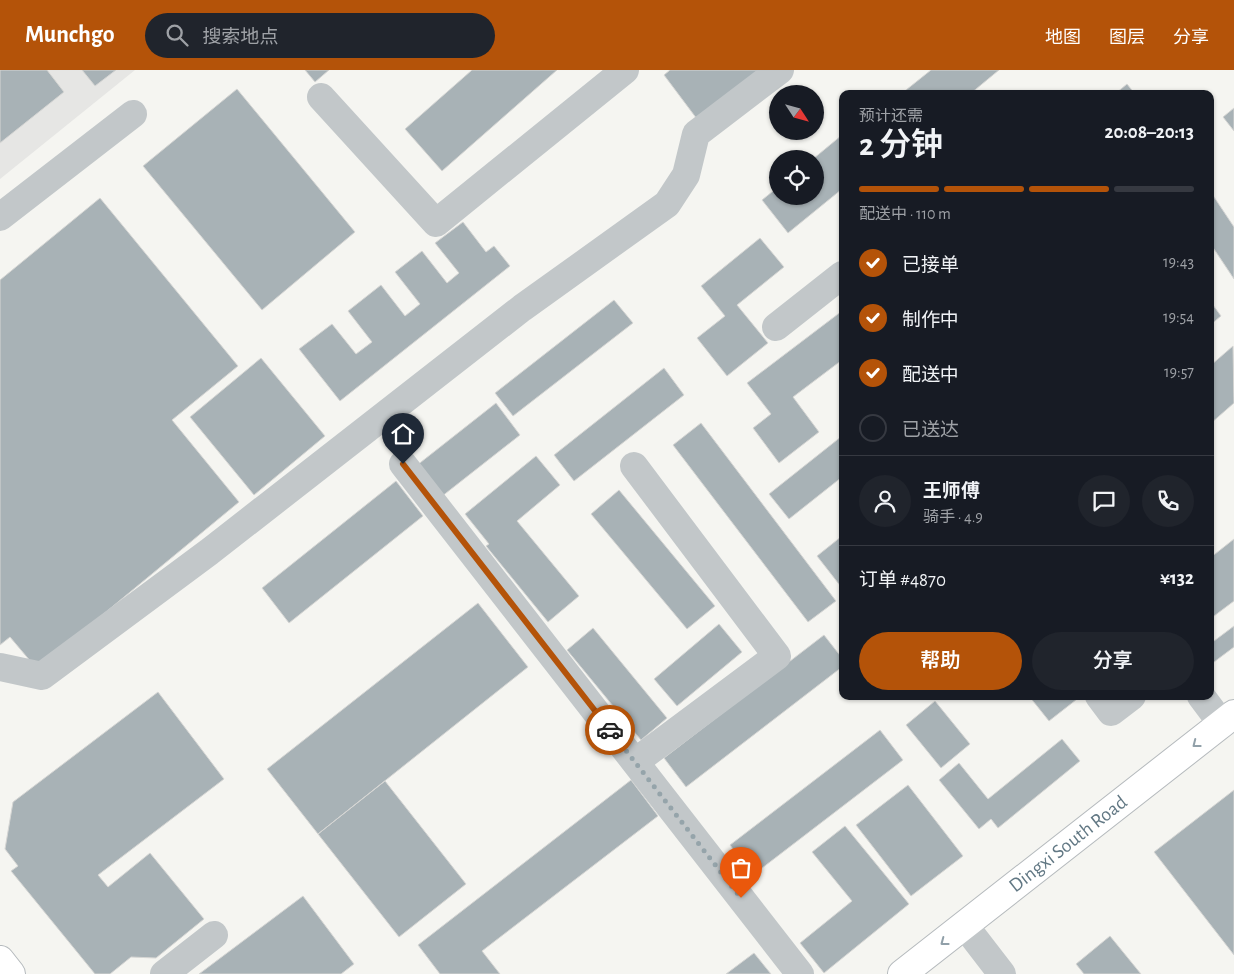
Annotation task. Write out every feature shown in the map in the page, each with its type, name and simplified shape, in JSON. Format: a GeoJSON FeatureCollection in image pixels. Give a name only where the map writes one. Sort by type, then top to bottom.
{"type":"FeatureCollection","features":[{"type":"Feature","properties":{"kind":"main road","name":"Dingxi South Road"},"geometry":{"type":"LineString","coordinates":[[902,974],[1228,719]]}},
{"type":"Feature","properties":{"kind":"main road"},"geometry":{"type":"LineString","coordinates":[[0,960],[11,974]]}},
{"type":"Feature","properties":{"kind":"street"},"geometry":{"type":"LineString","coordinates":[[321,97],[436,223],[625,70]]}},
{"type":"Feature","properties":{"kind":"street"},"geometry":{"type":"LineString","coordinates":[[0,667],[42,676],[209,552],[522,308],[667,204],[686,175],[696,134],[780,70]]}},
{"type":"Feature","properties":{"kind":"street"},"geometry":{"type":"LineString","coordinates":[[0,217],[133,114]]}},
{"type":"Feature","properties":{"kind":"street"},"geometry":{"type":"LineString","coordinates":[[776,327],[839,277]]}},
{"type":"Feature","properties":{"kind":"street"},"geometry":{"type":"LineString","coordinates":[[403,464],[800,974]]}},
{"type":"Feature","properties":{"kind":"street"},"geometry":{"type":"LineString","coordinates":[[634,466],[777,656],[635,762]]}},
{"type":"Feature","properties":{"kind":"street"},"geometry":{"type":"LineString","coordinates":[[1102,700],[1111,712],[1127,700]]}},
{"type":"Feature","properties":{"kind":"street"},"geometry":{"type":"LineString","coordinates":[[1206,700],[1228,719]]}},
{"type":"Feature","properties":{"kind":"street"},"geometry":{"type":"LineString","coordinates":[[965,926],[1002,974]]}},
{"type":"Feature","properties":{"kind":"street"},"geometry":{"type":"LineString","coordinates":[[164,974],[214,935]]}},
{"type":"Feature","properties":{"kind":"shaded area"},"geometry":{"type":"Polygon","coordinates":[[[0,70],[135,70],[0,179],[0,70]]]}},
{"type":"Feature","properties":{"kind":"building"},"geometry":{"type":"Polygon","coordinates":[[[0,70],[47,70],[64,92],[0,143],[0,70]]]}},
{"type":"Feature","properties":{"kind":"building"},"geometry":{"type":"Polygon","coordinates":[[[82,70],[116,70],[95,86],[82,70]]]}},
{"type":"Feature","properties":{"kind":"building"},"geometry":{"type":"Polygon","coordinates":[[[305,70],[329,70],[315,82],[305,70]]]}},
{"type":"Feature","properties":{"kind":"building"},"geometry":{"type":"Polygon","coordinates":[[[472,70],[557,70],[442,171],[405,129],[472,70]]]}},
{"type":"Feature","properties":{"kind":"building"},"geometry":{"type":"Polygon","coordinates":[[[670,70],[761,70],[697,119],[664,75],[670,70]]]}},
{"type":"Feature","properties":{"kind":"building"},"geometry":{"type":"Polygon","coordinates":[[[931,70],[999,70],[975,90],[906,90],[931,70]]]}},
{"type":"Feature","properties":{"kind":"building"},"geometry":{"type":"Polygon","coordinates":[[[1127,84],[1132,90],[1120,90],[1127,84]]]}},
{"type":"Feature","properties":{"kind":"building"},"geometry":{"type":"Polygon","coordinates":[[[237,89],[355,232],[262,310],[143,166],[237,89]]]}},
{"type":"Feature","properties":{"kind":"building"},"geometry":{"type":"Polygon","coordinates":[[[1234,108],[1234,131],[1223,117],[1234,108]]]}},
{"type":"Feature","properties":{"kind":"building"},"geometry":{"type":"Polygon","coordinates":[[[839,137],[839,191],[824,204],[824,150],[839,137]]]}},
{"type":"Feature","properties":{"kind":"building"},"geometry":{"type":"Polygon","coordinates":[[[769,194],[769,205],[822,205],[788,233],[762,200],[769,194]]]}},
{"type":"Feature","properties":{"kind":"building"},"geometry":{"type":"Polygon","coordinates":[[[1214,197],[1234,227],[1234,279],[1214,249],[1214,197]]]}},
{"type":"Feature","properties":{"kind":"building"},"geometry":{"type":"Polygon","coordinates":[[[100,198],[238,366],[172,420],[239,502],[37,669],[10,637],[0,645],[0,280],[100,198]]]}},
{"type":"Feature","properties":{"kind":"building"},"geometry":{"type":"Polygon","coordinates":[[[463,222],[486,252],[494,246],[510,266],[340,401],[299,349],[332,324],[356,354],[372,342],[348,311],[381,285],[405,316],[420,304],[395,272],[422,251],[447,283],[459,273],[435,243],[463,222]]]}},
{"type":"Feature","properties":{"kind":"building"},"geometry":{"type":"Polygon","coordinates":[[[760,238],[784,267],[737,305],[768,343],[727,376],[697,338],[725,316],[701,286],[760,238]]]}},
{"type":"Feature","properties":{"kind":"building"},"geometry":{"type":"Polygon","coordinates":[[[614,300],[633,323],[513,416],[495,393],[614,300]]]}},
{"type":"Feature","properties":{"kind":"building"},"geometry":{"type":"Polygon","coordinates":[[[1214,306],[1221,316],[1214,322],[1214,306]]]}},
{"type":"Feature","properties":{"kind":"building"},"geometry":{"type":"Polygon","coordinates":[[[839,313],[839,362],[793,397],[819,432],[779,463],[753,428],[771,414],[747,383],[839,313]]]}},
{"type":"Feature","properties":{"kind":"building"},"geometry":{"type":"Polygon","coordinates":[[[1233,346],[1234,403],[1214,420],[1214,363],[1233,346]]]}},
{"type":"Feature","properties":{"kind":"building"},"geometry":{"type":"Polygon","coordinates":[[[261,358],[325,436],[254,495],[190,417],[261,358]]]}},
{"type":"Feature","properties":{"kind":"building"},"geometry":{"type":"Polygon","coordinates":[[[664,368],[684,395],[574,481],[554,455],[664,368]]]}},
{"type":"Feature","properties":{"kind":"building"},"geometry":{"type":"Polygon","coordinates":[[[496,403],[520,435],[441,497],[416,466],[496,403]]]}},
{"type":"Feature","properties":{"kind":"building"},"geometry":{"type":"Polygon","coordinates":[[[701,423],[836,601],[808,622],[673,445],[701,423]]]}},
{"type":"Feature","properties":{"kind":"building"},"geometry":{"type":"Polygon","coordinates":[[[839,438],[839,479],[789,519],[769,494],[839,438]]]}},
{"type":"Feature","properties":{"kind":"building"},"geometry":{"type":"Polygon","coordinates":[[[536,456],[560,485],[517,521],[579,596],[548,622],[486,546],[489,544],[465,514],[536,456]]]}},
{"type":"Feature","properties":{"kind":"building"},"geometry":{"type":"Polygon","coordinates":[[[396,481],[423,516],[289,623],[262,588],[396,481]]]}},
{"type":"Feature","properties":{"kind":"building"},"geometry":{"type":"Polygon","coordinates":[[[619,490],[715,606],[687,629],[591,514],[619,490]]]}},
{"type":"Feature","properties":{"kind":"building"},"geometry":{"type":"Polygon","coordinates":[[[839,538],[839,584],[817,556],[839,538]]]}},
{"type":"Feature","properties":{"kind":"building"},"geometry":{"type":"Polygon","coordinates":[[[1234,539],[1234,601],[1214,616],[1214,555],[1234,539]]]}},
{"type":"Feature","properties":{"kind":"building"},"geometry":{"type":"Polygon","coordinates":[[[478,603],[528,667],[318,834],[267,769],[478,603]]]}},
{"type":"Feature","properties":{"kind":"building"},"geometry":{"type":"Polygon","coordinates":[[[719,624],[742,652],[677,706],[654,679],[719,624]]]}},
{"type":"Feature","properties":{"kind":"building"},"geometry":{"type":"Polygon","coordinates":[[[1234,626],[1234,647],[1214,662],[1214,641],[1234,626]]]}},
{"type":"Feature","properties":{"kind":"building"},"geometry":{"type":"Polygon","coordinates":[[[593,628],[667,718],[641,740],[567,650],[593,628]]]}},
{"type":"Feature","properties":{"kind":"building"},"geometry":{"type":"Polygon","coordinates":[[[824,635],[839,654],[839,669],[686,787],[664,758],[824,635]]]}},
{"type":"Feature","properties":{"kind":"building"},"geometry":{"type":"Polygon","coordinates":[[[158,692],[224,779],[98,875],[108,887],[150,853],[204,919],[156,958],[131,957],[110,974],[95,974],[11,871],[18,866],[5,849],[13,802],[158,692]]]}},
{"type":"Feature","properties":{"kind":"building"},"geometry":{"type":"Polygon","coordinates":[[[1032,700],[1076,700],[1049,721],[1032,700]]]}},
{"type":"Feature","properties":{"kind":"building"},"geometry":{"type":"Polygon","coordinates":[[[935,701],[970,744],[941,768],[906,725],[935,701]]]}},
{"type":"Feature","properties":{"kind":"building"},"geometry":{"type":"Polygon","coordinates":[[[880,730],[903,760],[753,875],[730,845],[880,730]]]}},
{"type":"Feature","properties":{"kind":"building"},"geometry":{"type":"Polygon","coordinates":[[[1062,739],[1080,761],[998,828],[991,819],[979,829],[939,780],[959,763],[988,799],[1062,739]]]}},
{"type":"Feature","properties":{"kind":"building"},"geometry":{"type":"Polygon","coordinates":[[[631,780],[658,816],[482,951],[500,974],[440,974],[418,945],[631,780]]]}},
{"type":"Feature","properties":{"kind":"building"},"geometry":{"type":"Polygon","coordinates":[[[385,781],[466,884],[399,937],[318,834],[385,781]]]}},
{"type":"Feature","properties":{"kind":"building"},"geometry":{"type":"Polygon","coordinates":[[[908,785],[963,856],[911,896],[856,825],[908,785]]]}},
{"type":"Feature","properties":{"kind":"building"},"geometry":{"type":"Polygon","coordinates":[[[1234,790],[1234,955],[1154,852],[1234,790]]]}},
{"type":"Feature","properties":{"kind":"building"},"geometry":{"type":"Polygon","coordinates":[[[845,826],[909,904],[824,973],[800,943],[852,901],[812,852],[845,826]]]}},
{"type":"Feature","properties":{"kind":"building"},"geometry":{"type":"Polygon","coordinates":[[[303,896],[354,964],[341,974],[199,974],[303,896]]]}},
{"type":"Feature","properties":{"kind":"building"},"geometry":{"type":"Polygon","coordinates":[[[1110,936],[1141,974],[1084,974],[1076,964],[1110,936]]]}},
{"type":"Feature","properties":{"kind":"building"},"geometry":{"type":"Polygon","coordinates":[[[754,953],[771,974],[726,974],[754,953]]]}},
{"type":"Feature","properties":{"kind":"way so far"},"geometry":{"type":"LineString","coordinates":[[610,730],[741,898]]}},
{"type":"Feature","properties":{"kind":"route"},"geometry":{"type":"LineString","coordinates":[[403,464],[610,730]]}}]}
